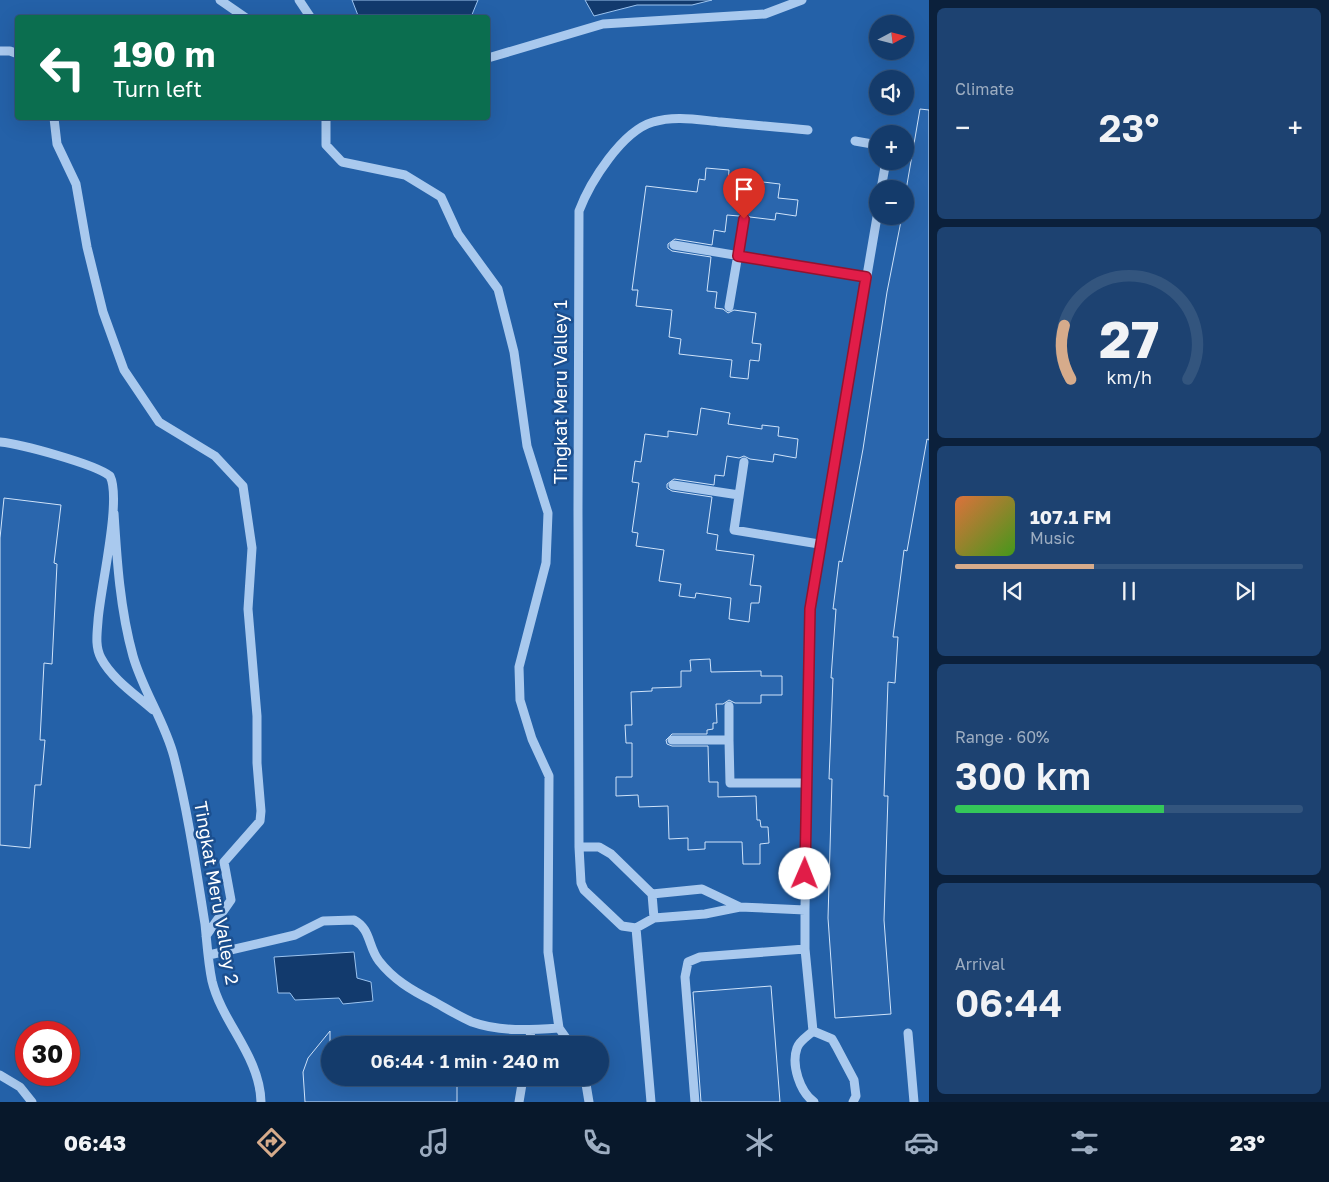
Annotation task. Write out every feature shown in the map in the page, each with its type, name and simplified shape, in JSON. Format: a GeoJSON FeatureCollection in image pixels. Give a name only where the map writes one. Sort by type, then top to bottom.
{"type":"FeatureCollection","features":[{"type":"Feature","properties":{"kind":"street"},"geometry":{"type":"LineString","coordinates":[[220,0],[242,15]]}},
{"type":"Feature","properties":{"kind":"street"},"geometry":{"type":"LineString","coordinates":[[299,0],[309,15]]}},
{"type":"Feature","properties":{"kind":"street"},"geometry":{"type":"LineString","coordinates":[[490,57],[603,24],[766,14],[802,0]]}},
{"type":"Feature","properties":{"kind":"street"},"geometry":{"type":"LineString","coordinates":[[0,51],[15,53]]}},
{"type":"Feature","properties":{"kind":"street","name":"Tingkat Meru Valley 1"},"geometry":{"type":"LineString","coordinates":[[636,928],[622,926],[584,890],[579,873],[578,490],[580,211],[586,192],[612,156],[630,137],[651,122],[676,118],[808,130]]}},
{"type":"Feature","properties":{"kind":"street"},"geometry":{"type":"LineString","coordinates":[[54,120],[57,144],[76,184],[87,247],[103,312],[124,370],[159,422],[215,456],[243,486],[252,548],[248,609],[257,716],[257,763],[261,811],[260,821],[224,862],[231,900],[206,936]]}},
{"type":"Feature","properties":{"kind":"street"},"geometry":{"type":"LineString","coordinates":[[326,120],[326,146],[342,162],[405,175],[442,197],[458,234],[498,289],[514,352],[527,446],[548,513],[546,563],[519,667],[520,700],[532,738],[549,776],[548,952],[559,1028],[565,1036]]}},
{"type":"Feature","properties":{"kind":"street"},"geometry":{"type":"LineString","coordinates":[[854,141],[869,144]]}},
{"type":"Feature","properties":{"kind":"street"},"geometry":{"type":"LineString","coordinates":[[729,307],[744,219]]}},
{"type":"Feature","properties":{"kind":"street"},"geometry":{"type":"LineString","coordinates":[[814,1102],[808,1098],[800,1086],[796,1057],[797,1048],[813,1031],[805,949],[810,609],[819,544],[875,225]]}},
{"type":"Feature","properties":{"kind":"street"},"geometry":{"type":"LineString","coordinates":[[674,245],[866,277]]}},
{"type":"Feature","properties":{"kind":"street"},"geometry":{"type":"LineString","coordinates":[[0,442],[31,448],[110,476],[114,488],[114,514],[100,596],[98,651],[107,667],[157,713]]}},
{"type":"Feature","properties":{"kind":"street"},"geometry":{"type":"LineString","coordinates":[[744,462],[734,530],[819,544]]}},
{"type":"Feature","properties":{"kind":"street"},"geometry":{"type":"LineString","coordinates":[[673,485],[739,496]]}},
{"type":"Feature","properties":{"kind":"street","name":"Tingkat Meru Valley 2"},"geometry":{"type":"LineString","coordinates":[[114,514],[121,598],[126,628],[133,656],[173,755],[185,805],[212,980],[218,1002],[248,1055],[256,1075],[261,1102]]}},
{"type":"Feature","properties":{"kind":"street"},"geometry":{"type":"LineString","coordinates":[[729,706],[730,783],[807,783]]}},
{"type":"Feature","properties":{"kind":"street"},"geometry":{"type":"LineString","coordinates":[[672,740],[729,740]]}},
{"type":"Feature","properties":{"kind":"street"},"geometry":{"type":"LineString","coordinates":[[579,847],[605,849],[652,894],[654,918]]}},
{"type":"Feature","properties":{"kind":"street"},"geometry":{"type":"LineString","coordinates":[[652,894],[702,889],[740,907]]}},
{"type":"Feature","properties":{"kind":"street"},"geometry":{"type":"LineString","coordinates":[[651,1102],[636,928],[654,918],[705,914],[740,907],[805,910]]}},
{"type":"Feature","properties":{"kind":"street"},"geometry":{"type":"LineString","coordinates":[[209,954],[295,935],[323,921],[354,920],[366,930],[379,961],[407,988],[470,1021],[484,1026],[519,1030],[559,1028]]}},
{"type":"Feature","properties":{"kind":"street"},"geometry":{"type":"LineString","coordinates":[[695,1102],[685,977],[688,962],[700,957],[805,949]]}},
{"type":"Feature","properties":{"kind":"street"},"geometry":{"type":"LineString","coordinates":[[530,1036],[531,1030]]}},
{"type":"Feature","properties":{"kind":"street"},"geometry":{"type":"LineString","coordinates":[[813,1031],[832,1039],[836,1046],[854,1080],[856,1096],[853,1102]]}},
{"type":"Feature","properties":{"kind":"street"},"geometry":{"type":"LineString","coordinates":[[908,1033],[914,1102]]}},
{"type":"Feature","properties":{"kind":"street"},"geometry":{"type":"LineString","coordinates":[[0,1075],[20,1087],[32,1102]]}},
{"type":"Feature","properties":{"kind":"street"},"geometry":{"type":"LineString","coordinates":[[519,1102],[522,1086]]}},
{"type":"Feature","properties":{"kind":"street"},"geometry":{"type":"LineString","coordinates":[[586,1086],[589,1102]]}},
{"type":"Feature","properties":{"kind":"shaded area"},"geometry":{"type":"Polygon","coordinates":[[[0,0],[929,0],[929,1102],[0,1102],[0,0]]]}},
{"type":"Feature","properties":{"kind":"shaded area"},"geometry":{"type":"Polygon","coordinates":[[[352,0],[478,0],[472,15],[358,15],[352,0]]]}},
{"type":"Feature","properties":{"kind":"shaded area"},"geometry":{"type":"Polygon","coordinates":[[[585,0],[712,0],[692,5],[637,5],[594,16],[585,0]]]}},
{"type":"Feature","properties":{"kind":"shaded area"},"geometry":{"type":"Polygon","coordinates":[[[354,952],[357,978],[371,982],[373,1001],[343,1004],[339,998],[295,1000],[290,993],[278,993],[274,957],[354,952]]]}},
{"type":"Feature","properties":{"kind":"building"},"geometry":{"type":"Polygon","coordinates":[[[920,109],[929,110],[929,440],[927,439],[907,551],[904,550],[893,637],[898,637],[895,683],[888,682],[884,796],[888,796],[884,920],[891,1014],[835,1018],[828,918],[832,779],[829,779],[833,678],[831,678],[836,609],[833,609],[839,561],[842,562],[863,449],[887,292],[900,225],[914,225],[914,180],[908,180],[909,170],[914,170],[914,144],[920,109]]]}},
{"type":"Feature","properties":{"kind":"building"},"geometry":{"type":"Polygon","coordinates":[[[706,168],[729,170],[728,183],[763,188],[763,182],[780,184],[778,198],[798,200],[796,216],[776,213],[775,220],[750,217],[745,213],[739,216],[727,215],[725,232],[714,230],[712,245],[675,239],[668,244],[668,248],[672,251],[711,257],[707,291],[717,292],[715,308],[723,309],[728,313],[734,310],[756,313],[752,343],[761,344],[759,361],[750,360],[748,379],[730,377],[732,360],[679,354],[681,339],[669,337],[672,310],[636,306],[638,290],[632,290],[646,186],[697,192],[699,179],[705,180],[706,168]]]}},
{"type":"Feature","properties":{"kind":"building"},"geometry":{"type":"Polygon","coordinates":[[[701,408],[730,413],[728,424],[762,429],[762,425],[779,427],[778,436],[798,439],[796,458],[774,454],[773,462],[750,459],[744,456],[739,458],[727,456],[724,476],[715,475],[714,485],[674,479],[667,484],[667,488],[672,491],[712,497],[707,533],[718,535],[716,550],[754,555],[750,585],[761,586],[759,603],[751,603],[749,622],[729,619],[731,598],[696,593],[695,598],[679,596],[681,584],[659,581],[664,550],[636,546],[638,533],[632,532],[639,483],[632,482],[635,461],[641,462],[645,434],[668,437],[668,431],[697,435],[701,408]]]}},
{"type":"Feature","properties":{"kind":"building"},"geometry":{"type":"Polygon","coordinates":[[[4,498],[61,505],[54,563],[57,564],[52,664],[44,663],[40,740],[45,740],[41,785],[35,785],[30,848],[0,845],[0,538],[4,498]]]}},
{"type":"Feature","properties":{"kind":"building"},"geometry":{"type":"Polygon","coordinates":[[[710,659],[711,672],[761,671],[761,676],[782,676],[782,695],[761,695],[761,703],[735,703],[729,700],[723,704],[716,704],[717,723],[713,723],[713,729],[707,730],[707,734],[672,734],[666,740],[667,744],[672,746],[708,746],[709,782],[718,782],[718,797],[756,796],[757,820],[760,820],[761,827],[768,827],[769,843],[760,844],[760,864],[743,864],[742,842],[705,842],[705,849],[688,850],[688,838],[669,839],[668,806],[639,807],[638,795],[616,796],[616,777],[632,777],[632,743],[626,743],[625,725],[632,725],[631,692],[652,691],[652,688],[681,687],[681,671],[691,671],[690,660],[710,659]]]}},
{"type":"Feature","properties":{"kind":"building"},"geometry":{"type":"Polygon","coordinates":[[[771,986],[780,1102],[701,1102],[693,992],[771,986]]]}},
{"type":"Feature","properties":{"kind":"building"},"geometry":{"type":"Polygon","coordinates":[[[321,1042],[321,1086],[457,1086],[457,1102],[305,1102],[303,1072],[308,1058],[321,1042]]]}},
{"type":"Feature","properties":{"kind":"route"},"geometry":{"type":"LineString","coordinates":[[744,219],[738,256],[866,277],[819,544],[810,609],[805,874]]}}]}
